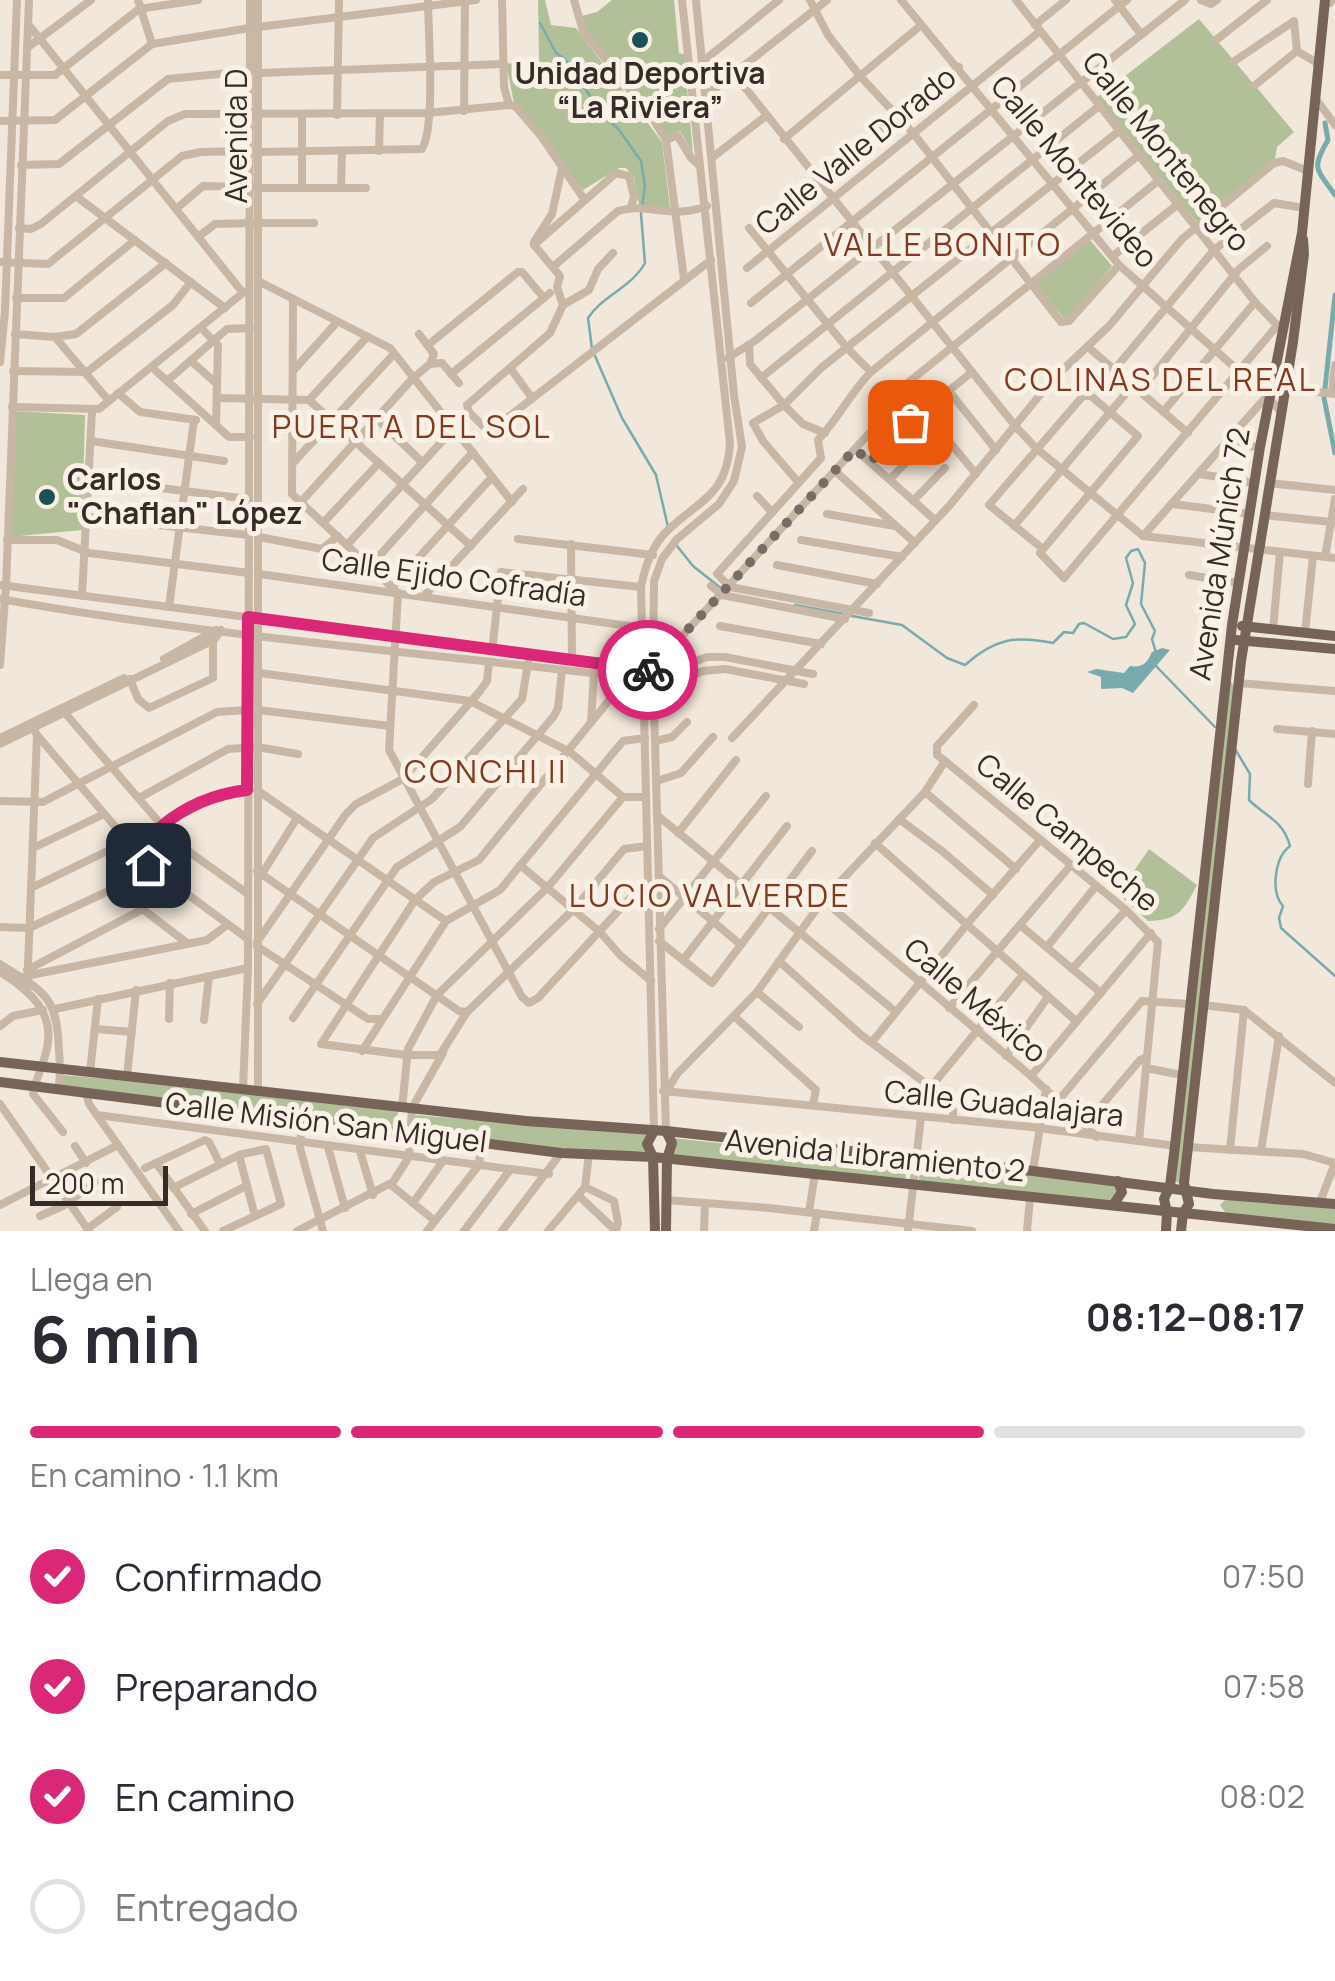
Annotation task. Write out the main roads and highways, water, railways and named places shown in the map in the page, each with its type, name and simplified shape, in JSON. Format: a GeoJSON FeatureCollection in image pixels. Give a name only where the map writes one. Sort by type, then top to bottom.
{"type":"FeatureCollection","features":[{"type":"Feature","properties":{"kind":"main road","name":"Avenida Múnich 72"},"geometry":{"type":"LineString","coordinates":[[1180,1231],[1189,1200],[1184,1189],[1188,1146],[1243,641],[1286,388],[1287,332],[1304,254],[1304,208],[1319,64],[1330,2]]}},
{"type":"Feature","properties":{"kind":"main road","name":"Avenida Múnich 72"},"geometry":{"type":"LineString","coordinates":[[1166,1231],[1164,1199],[1176,1146],[1230,639],[1270,394],[1280,345],[1287,332]]}},
{"type":"Feature","properties":{"kind":"main road"},"geometry":{"type":"LineString","coordinates":[[1232,626],[1335,636]]}},
{"type":"Feature","properties":{"kind":"main road"},"geometry":{"type":"LineString","coordinates":[[1230,639],[1335,650]]}},
{"type":"Feature","properties":{"kind":"main road"},"geometry":{"type":"LineString","coordinates":[[1217,752],[1231,749]]}},
{"type":"Feature","properties":{"kind":"main road"},"geometry":{"type":"LineString","coordinates":[[1217,752],[1228,768]]}},
{"type":"Feature","properties":{"kind":"main road","name":"Avenida Libramiento 2"},"geometry":{"type":"LineString","coordinates":[[0,1062],[1335,1204]]}},
{"type":"Feature","properties":{"kind":"main road","name":"Avenida Libramiento 2"},"geometry":{"type":"LineString","coordinates":[[0,1082],[561,1154],[653,1157],[1295,1228],[1335,1228]]}},
{"type":"Feature","properties":{"kind":"main road"},"geometry":{"type":"LineString","coordinates":[[656,1231],[653,1157],[647,1144],[660,1131],[672,1144],[667,1159],[666,1231]]}},
{"type":"Feature","properties":{"kind":"main road"},"geometry":{"type":"LineString","coordinates":[[1113,1205],[1122,1192],[1118,1181]]}},
{"type":"Feature","properties":{"kind":"main road"},"geometry":{"type":"LineString","coordinates":[[1224,1195],[1218,1206],[1224,1218]]}},
{"type":"Feature","properties":{"kind":"water"},"geometry":{"type":"Polygon","coordinates":[[[1170,650],[1133,693],[1122,688],[1101,689],[1101,677],[1087,672],[1096,669],[1124,673],[1130,666],[1144,664],[1152,652],[1170,650]]]}},
{"type":"Feature","properties":{"kind":"waterway"},"geometry":{"type":"LineString","coordinates":[[540,23],[556,53],[565,59],[641,161],[645,186],[641,214],[645,263],[588,318],[592,349]]}},
{"type":"Feature","properties":{"kind":"waterway"},"geometry":{"type":"LineString","coordinates":[[1325,123],[1328,140],[1318,168],[1335,195]]}},
{"type":"Feature","properties":{"kind":"waterway"},"geometry":{"type":"LineString","coordinates":[[1335,295],[1324,398],[1335,453]]}},
{"type":"Feature","properties":{"kind":"waterway"},"geometry":{"type":"LineString","coordinates":[[595,356],[622,418],[656,475],[668,527]]}},
{"type":"Feature","properties":{"kind":"waterway"},"geometry":{"type":"LineString","coordinates":[[677,546],[693,566],[722,589]]}},
{"type":"Feature","properties":{"kind":"waterway"},"geometry":{"type":"LineString","coordinates":[[852,616],[902,625],[947,658],[965,665],[986,649],[1006,641],[1053,643],[1064,632],[1073,633],[1084,623],[1113,639],[1126,637],[1135,624],[1126,605],[1133,583],[1126,558],[1138,549],[1145,563],[1141,604],[1155,631],[1152,639],[1156,653]]}},
{"type":"Feature","properties":{"kind":"waterway"},"geometry":{"type":"LineString","coordinates":[[795,605],[844,614]]}},
{"type":"Feature","properties":{"kind":"waterway"},"geometry":{"type":"LineString","coordinates":[[1156,666],[1215,727]]}},
{"type":"Feature","properties":{"kind":"waterway"},"geometry":{"type":"LineString","coordinates":[[1235,749],[1250,774],[1249,800],[1278,824],[1290,846],[1276,875],[1276,892],[1283,906],[1281,928],[1335,976]]}},
{"type":"Feature","properties":{"kind":"place","name":"Unidad Deportiva “La Riviera”"},"geometry":{"type":"Point","coordinates":[640,40]}},
{"type":"Feature","properties":{"kind":"place","name":"Carlos \"Chaflan\" López"},"geometry":{"type":"Point","coordinates":[47,497]}},
{"type":"Feature","properties":{"kind":"district","name":"VALLE BONITO"},"geometry":{"type":"Point","coordinates":[943,245]}},
{"type":"Feature","properties":{"kind":"district","name":"COLINAS DEL REAL"},"geometry":{"type":"Point","coordinates":[1161,380]}},
{"type":"Feature","properties":{"kind":"district","name":"PUERTA DEL SOL"},"geometry":{"type":"Point","coordinates":[412,427]}},
{"type":"Feature","properties":{"kind":"district","name":"CONCHI II"},"geometry":{"type":"Point","coordinates":[486,772]}},
{"type":"Feature","properties":{"kind":"district","name":"LUCIO VALVERDE"},"geometry":{"type":"Point","coordinates":[710,896]}}]}
